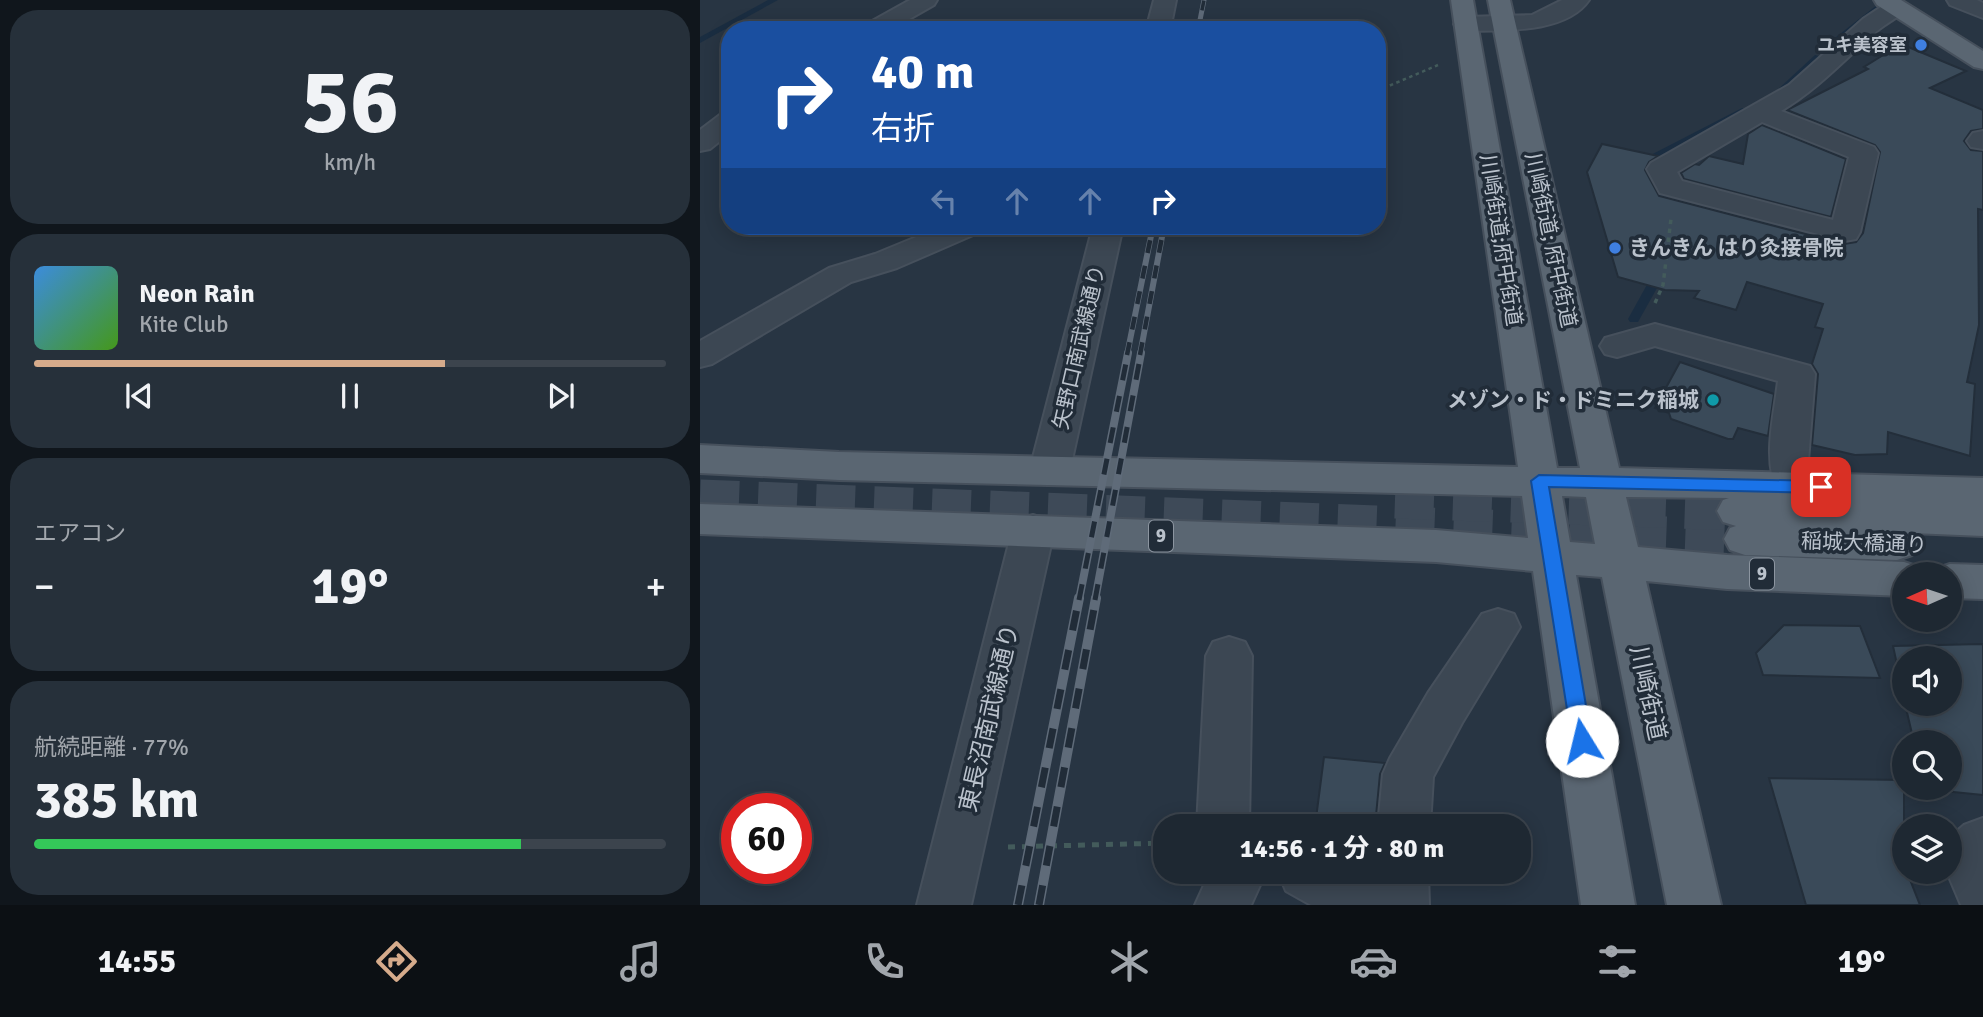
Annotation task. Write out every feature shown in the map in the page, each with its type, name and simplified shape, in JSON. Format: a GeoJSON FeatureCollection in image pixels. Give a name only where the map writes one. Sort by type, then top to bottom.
{"type":"FeatureCollection","features":[{"type":"Feature","properties":{"kind":"main road"},"geometry":{"type":"LineString","coordinates":[[1890,4],[1983,62]]}},
{"type":"Feature","properties":{"kind":"main road","name":"川崎街道;府中街道"},"geometry":{"type":"LineString","coordinates":[[1464,12],[1539,481]]}},
{"type":"Feature","properties":{"kind":"main road","name":"川崎街道; 府中街道"},"geometry":{"type":"LineString","coordinates":[[1502,12],[1602,481]]}},
{"type":"Feature","properties":{"kind":"main road"},"geometry":{"type":"LineString","coordinates":[[700,459],[839,466],[1050,469],[1432,481],[1602,481],[1983,493]]}},
{"type":"Feature","properties":{"kind":"main road"},"geometry":{"type":"LineString","coordinates":[[1539,481],[1608,905]]}},
{"type":"Feature","properties":{"kind":"main road","name":"川崎街道"},"geometry":{"type":"LineString","coordinates":[[1602,481],[1693,905]]}},
{"type":"Feature","properties":{"kind":"main road","name":"9"},"geometry":{"type":"LineString","coordinates":[[700,519],[1436,546],[1727,572],[1892,579]]}},
{"type":"Feature","properties":{"kind":"main road","name":"稲城大橋通り"},"geometry":{"type":"LineString","coordinates":[[1983,521],[1741,525],[1983,547]]}},
{"type":"Feature","properties":{"kind":"main road"},"geometry":{"type":"LineString","coordinates":[[1962,581],[1983,582]]}},
{"type":"Feature","properties":{"kind":"street"},"geometry":{"type":"LineString","coordinates":[[889,21],[926,0]]}},
{"type":"Feature","properties":{"kind":"street"},"geometry":{"type":"LineString","coordinates":[[1160,21],[1165,0]]}},
{"type":"Feature","properties":{"kind":"street"},"geometry":{"type":"LineString","coordinates":[[1464,12],[1502,12],[1546,19],[1577,0]]}},
{"type":"Feature","properties":{"kind":"street"},"geometry":{"type":"LineString","coordinates":[[1958,0],[1983,11]]}},
{"type":"Feature","properties":{"kind":"street"},"geometry":{"type":"LineString","coordinates":[[1761,112],[1864,153],[1845,232],[1670,187],[1661,169],[1798,90],[1890,4]]}},
{"type":"Feature","properties":{"kind":"street"},"geometry":{"type":"LineString","coordinates":[[700,142],[721,127]]}},
{"type":"Feature","properties":{"kind":"street"},"geometry":{"type":"LineString","coordinates":[[700,356],[840,275],[886,261],[948,235]]}},
{"type":"Feature","properties":{"kind":"street","name":"矢野口南武線通り"},"geometry":{"type":"LineString","coordinates":[[1050,469],[1106,235]]}},
{"type":"Feature","properties":{"kind":"street"},"geometry":{"type":"LineString","coordinates":[[1617,346],[1654,335],[1797,374],[1789,461],[1794,486]]}},
{"type":"Feature","properties":{"kind":"street","name":"東長沼南武線通り"},"geometry":{"type":"LineString","coordinates":[[944,905],[1033,531]]}},
{"type":"Feature","properties":{"kind":"street"},"geometry":{"type":"LineString","coordinates":[[1405,814],[1409,774],[1445,708],[1498,627]]}},
{"type":"Feature","properties":{"kind":"street"},"geometry":{"type":"LineString","coordinates":[[1223,814],[1229,656]]}},
{"type":"Feature","properties":{"kind":"street"},"geometry":{"type":"LineString","coordinates":[[1983,843],[1967,856],[1983,893]]}},
{"type":"Feature","properties":{"kind":"street"},"geometry":{"type":"LineString","coordinates":[[1223,905],[1234,884]]}},
{"type":"Feature","properties":{"kind":"street"},"geometry":{"type":"LineString","coordinates":[[1326,884],[1363,905]]}},
{"type":"Feature","properties":{"kind":"street"},"geometry":{"type":"LineString","coordinates":[[1402,884],[1402,905]]}},
{"type":"Feature","properties":{"kind":"path"},"geometry":{"type":"LineString","coordinates":[[1386,87],[1443,63]]}},
{"type":"Feature","properties":{"kind":"path"},"geometry":{"type":"LineString","coordinates":[[1654,335],[1651,314],[1663,285],[1671,234],[1670,187]]}},
{"type":"Feature","properties":{"kind":"path"},"geometry":{"type":"LineString","coordinates":[[958,848],[1153,842]]}},
{"type":"Feature","properties":{"kind":"building"},"geometry":{"type":"Polygon","coordinates":[[[1901,44],[1966,71],[1930,88],[1983,110],[1983,129],[1971,131],[1964,141],[1971,150],[1983,151],[1983,210],[1978,209],[1979,325],[1967,382],[1975,384],[1970,456],[1888,432],[1887,454],[1855,455],[1812,445],[1818,374],[1812,364],[1823,329],[1815,327],[1823,304],[1747,282],[1736,310],[1694,298],[1699,291],[1665,290],[1618,277],[1587,172],[1602,144],[1658,156],[1649,162],[1645,170],[1659,196],[1844,244],[1856,242],[1863,233],[1880,152],[1875,145],[1787,110],[1868,69],[1864,67],[1901,44]]]}},
{"type":"Feature","properties":{"kind":"building"},"geometry":{"type":"Polygon","coordinates":[[[1762,125],[1846,159],[1831,217],[1684,179],[1681,173],[1695,164],[1699,165],[1709,156],[1743,164],[1748,134],[1762,125]]]}},
{"type":"Feature","properties":{"kind":"building","name":"メゾン・ド・ドミニク稲城"},"geometry":{"type":"Polygon","coordinates":[[[1680,362],[1774,394],[1768,436],[1738,428],[1733,439],[1728,439],[1671,419],[1669,413],[1655,408],[1680,362]]]}},
{"type":"Feature","properties":{"kind":"building"},"geometry":{"type":"Polygon","coordinates":[[[1784,625],[1860,626],[1880,678],[1763,675],[1756,653],[1784,625]]]}},
{"type":"Feature","properties":{"kind":"building"},"geometry":{"type":"Polygon","coordinates":[[[1983,644],[1983,795],[1962,793],[1962,730],[1911,730],[1908,716],[1962,716],[1962,646],[1893,646],[1983,644]]]}},
{"type":"Feature","properties":{"kind":"building"},"geometry":{"type":"Polygon","coordinates":[[[1324,757],[1385,763],[1380,774],[1376,814],[1317,814],[1324,757]]]}},
{"type":"Feature","properties":{"kind":"building"},"geometry":{"type":"Polygon","coordinates":[[[1769,778],[1892,780],[1892,800],[1904,800],[1904,814],[1892,814],[1892,884],[1912,884],[1920,905],[1806,905],[1769,778]]]}},
{"type":"Feature","properties":{"kind":"waterway"},"geometry":{"type":"LineString","coordinates":[[735,21],[774,0]]}},
{"type":"Feature","properties":{"kind":"waterway"},"geometry":{"type":"LineString","coordinates":[[1830,46],[1880,7]]}},
{"type":"Feature","properties":{"kind":"waterway"},"geometry":{"type":"LineString","coordinates":[[700,40],[721,29]]}},
{"type":"Feature","properties":{"kind":"waterway"},"geometry":{"type":"LineString","coordinates":[[1779,93],[1818,57]]}},
{"type":"Feature","properties":{"kind":"waterway"},"geometry":{"type":"LineString","coordinates":[[1664,215],[1662,196],[1652,186],[1643,167],[1647,161],[1745,110]]}},
{"type":"Feature","properties":{"kind":"waterway"},"geometry":{"type":"LineString","coordinates":[[1634,319],[1655,281],[1657,270]]}},
{"type":"Feature","properties":{"kind":"tunnel"},"geometry":{"type":"LineString","coordinates":[[700,499],[1745,539]]}},
{"type":"Feature","properties":{"kind":"tunnel"},"geometry":{"type":"LineString","coordinates":[[1395,499],[1737,511]]}},
{"type":"Feature","properties":{"kind":"railway"},"geometry":{"type":"LineString","coordinates":[[1200,21],[1204,0]]}},
{"type":"Feature","properties":{"kind":"railway"},"geometry":{"type":"LineString","coordinates":[[1127,355],[1151,235]]}},
{"type":"Feature","properties":{"kind":"railway"},"geometry":{"type":"LineString","coordinates":[[1140,355],[1162,235]]}},
{"type":"Feature","properties":{"kind":"railway"},"geometry":{"type":"LineString","coordinates":[[1079,600],[1128,353]]}},
{"type":"Feature","properties":{"kind":"railway"},"geometry":{"type":"LineString","coordinates":[[1095,600],[1141,353]]}},
{"type":"Feature","properties":{"kind":"railway"},"geometry":{"type":"LineString","coordinates":[[1018,905],[1079,598]]}},
{"type":"Feature","properties":{"kind":"railway"},"geometry":{"type":"LineString","coordinates":[[1039,905],[1096,598]]}},
{"type":"Feature","properties":{"kind":"place","name":"ユキ美容室"},"geometry":{"type":"Point","coordinates":[1921,45]}},
{"type":"Feature","properties":{"kind":"place","name":"きんきん はり灸接骨院"},"geometry":{"type":"Point","coordinates":[1615,248]}},
{"type":"Feature","properties":{"kind":"place","name":"メゾン・ド・ドミニク稲城"},"geometry":{"type":"Point","coordinates":[1713,400]}},
{"type":"Feature","properties":{"kind":"route"},"geometry":{"type":"LineString","coordinates":[[1582,741],[1539,481],[1821,487]]}}]}
